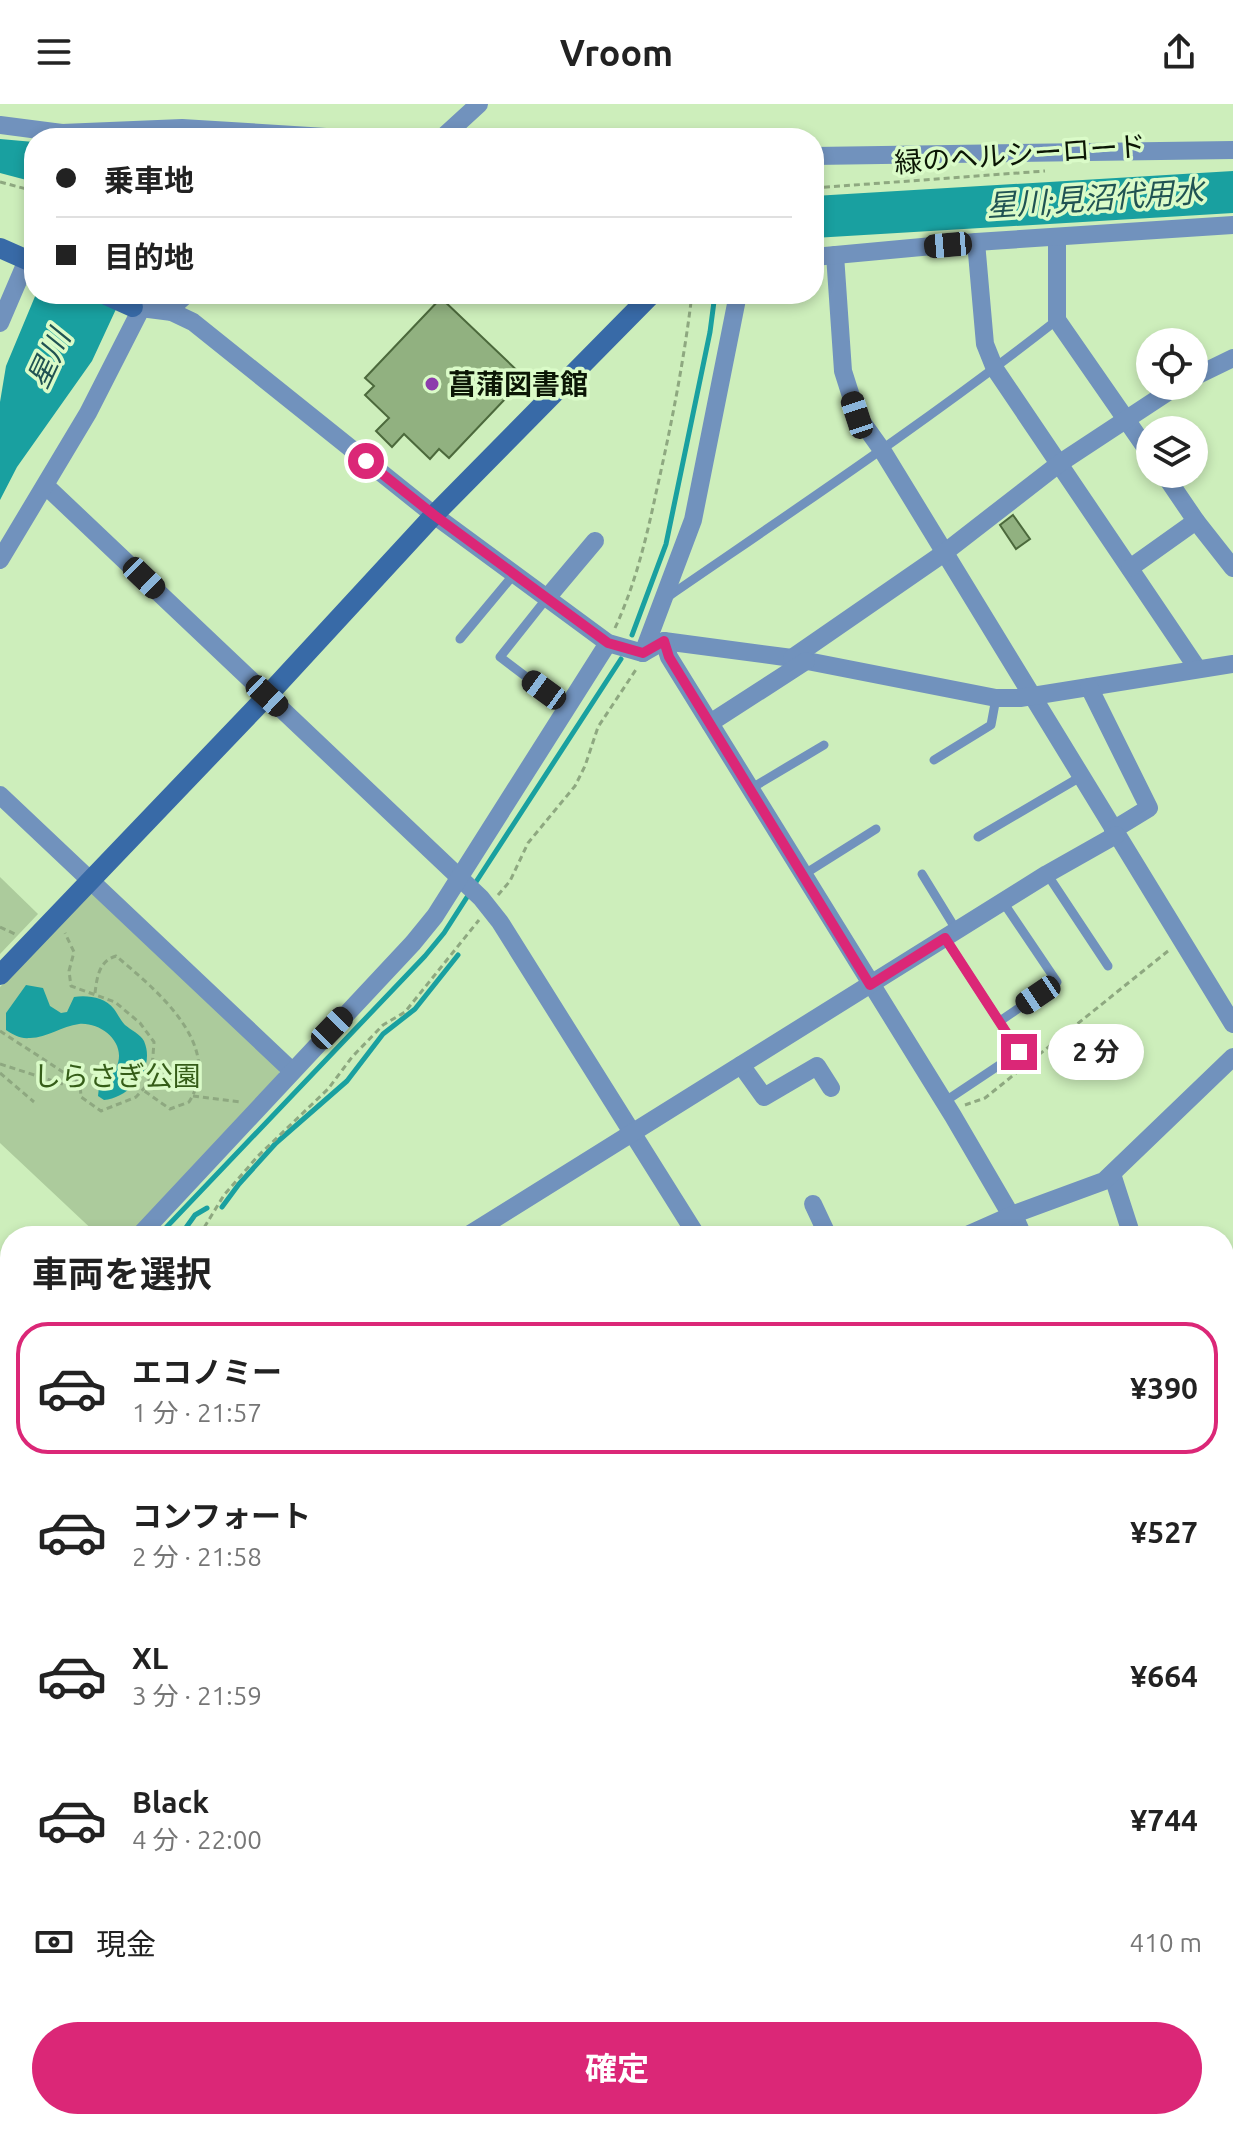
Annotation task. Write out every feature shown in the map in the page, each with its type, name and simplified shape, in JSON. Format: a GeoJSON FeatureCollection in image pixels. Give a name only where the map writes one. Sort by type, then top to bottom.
{"type":"FeatureCollection","features":[{"type":"Feature","properties":{"kind":"street"},"geometry":{"type":"LineString","coordinates":[[453,128],[479,104]]}},
{"type":"Feature","properties":{"kind":"street"},"geometry":{"type":"LineString","coordinates":[[0,125],[24,128]]}},
{"type":"Feature","properties":{"kind":"street"},"geometry":{"type":"LineString","coordinates":[[824,156],[1233,150]]}},
{"type":"Feature","properties":{"kind":"street"},"geometry":{"type":"LineString","coordinates":[[824,256],[976,242],[1233,225]]}},
{"type":"Feature","properties":{"kind":"street"},"geometry":{"type":"LineString","coordinates":[[1057,237],[1057,320],[1136,434]]}},
{"type":"Feature","properties":{"kind":"street"},"geometry":{"type":"LineString","coordinates":[[976,242],[985,344],[995,369],[1197,668]]}},
{"type":"Feature","properties":{"kind":"street"},"geometry":{"type":"LineString","coordinates":[[0,248],[24,258]]}},
{"type":"Feature","properties":{"kind":"street"},"geometry":{"type":"LineString","coordinates":[[835,255],[843,371],[857,415],[882,450],[1233,1024]]}},
{"type":"Feature","properties":{"kind":"street"},"geometry":{"type":"LineString","coordinates":[[0,323],[24,273]]}},
{"type":"Feature","properties":{"kind":"street"},"geometry":{"type":"LineString","coordinates":[[128,304],[172,312],[193,322],[434,515],[612,644],[640,652],[664,641],[799,660],[996,698],[1233,665]]}},
{"type":"Feature","properties":{"kind":"street"},"geometry":{"type":"LineString","coordinates":[[172,312],[177,304]]}},
{"type":"Feature","properties":{"kind":"street"},"geometry":{"type":"LineString","coordinates":[[0,975],[267,696],[434,515],[642,304]]}},
{"type":"Feature","properties":{"kind":"street"},"geometry":{"type":"LineString","coordinates":[[640,652],[687,541],[699,497],[736,304]]}},
{"type":"Feature","properties":{"kind":"street"},"geometry":{"type":"LineString","coordinates":[[0,560],[46,486],[137,308]]}},
{"type":"Feature","properties":{"kind":"street"},"geometry":{"type":"LineString","coordinates":[[1208,370],[1233,358]]}},
{"type":"Feature","properties":{"kind":"street"},"geometry":{"type":"LineString","coordinates":[[710,723],[944,553],[1060,463],[1155,400]]}},
{"type":"Feature","properties":{"kind":"street"},"geometry":{"type":"LineString","coordinates":[[46,486],[486,904],[691,1226]]}},
{"type":"Feature","properties":{"kind":"street"},"geometry":{"type":"LineString","coordinates":[[1174,488],[1233,568]]}},
{"type":"Feature","properties":{"kind":"street"},"geometry":{"type":"LineString","coordinates":[[1130,568],[1196,521]]}},
{"type":"Feature","properties":{"kind":"street"},"geometry":{"type":"LineString","coordinates":[[547,598],[595,541]]}},
{"type":"Feature","properties":{"kind":"street"},"geometry":{"type":"LineString","coordinates":[[664,641],[669,657],[870,985],[945,1101],[1018,1226]]}},
{"type":"Feature","properties":{"kind":"street"},"geometry":{"type":"LineString","coordinates":[[148,1226],[435,916],[566,707],[612,644]]}},
{"type":"Feature","properties":{"kind":"street"},"geometry":{"type":"LineString","coordinates":[[495,1226],[632,1132],[1149,808],[1089,687]]}},
{"type":"Feature","properties":{"kind":"street"},"geometry":{"type":"LineString","coordinates":[[0,795],[292,1071]]}},
{"type":"Feature","properties":{"kind":"street"},"geometry":{"type":"LineString","coordinates":[[989,1226],[1104,1181],[1233,1057]]}},
{"type":"Feature","properties":{"kind":"street"},"geometry":{"type":"LineString","coordinates":[[741,1065],[764,1097],[817,1066],[831,1088]]}},
{"type":"Feature","properties":{"kind":"street"},"geometry":{"type":"LineString","coordinates":[[1112,1174],[1129,1226]]}},
{"type":"Feature","properties":{"kind":"street"},"geometry":{"type":"LineString","coordinates":[[813,1204],[823,1226]]}},
{"type":"Feature","properties":{"kind":"lane"},"geometry":{"type":"LineString","coordinates":[[662,600],[882,450],[1057,320]]}},
{"type":"Feature","properties":{"kind":"lane"},"geometry":{"type":"LineString","coordinates":[[460,639],[515,573]]}},
{"type":"Feature","properties":{"kind":"lane"},"geometry":{"type":"LineString","coordinates":[[547,598],[500,657],[566,707]]}},
{"type":"Feature","properties":{"kind":"lane"},"geometry":{"type":"LineString","coordinates":[[934,760],[991,725],[996,698]]}},
{"type":"Feature","properties":{"kind":"lane"},"geometry":{"type":"LineString","coordinates":[[750,789],[824,745]]}},
{"type":"Feature","properties":{"kind":"lane"},"geometry":{"type":"LineString","coordinates":[[978,837],[1082,775]]}},
{"type":"Feature","properties":{"kind":"lane"},"geometry":{"type":"LineString","coordinates":[[803,875],[876,829]]}},
{"type":"Feature","properties":{"kind":"lane"},"geometry":{"type":"LineString","coordinates":[[922,874],[951,934],[1019,1052],[945,1101]]}},
{"type":"Feature","properties":{"kind":"lane"},"geometry":{"type":"LineString","coordinates":[[1047,874],[1108,966]]}},
{"type":"Feature","properties":{"kind":"lane"},"geometry":{"type":"LineString","coordinates":[[1000,1021],[1057,982],[1003,902]]}},
{"type":"Feature","properties":{"kind":"path","name":"緑のヘルシーロード"},"geometry":{"type":"LineString","coordinates":[[824,187],[1045,171]]}},
{"type":"Feature","properties":{"kind":"path"},"geometry":{"type":"LineString","coordinates":[[0,182],[24,188]]}},
{"type":"Feature","properties":{"kind":"path"},"geometry":{"type":"LineString","coordinates":[[612,644],[646,537],[684,357],[691,304]]}},
{"type":"Feature","properties":{"kind":"path"},"geometry":{"type":"LineString","coordinates":[[205,1226],[217,1204],[249,1165],[328,1089],[352,1057],[383,1025],[405,1012],[486,904],[510,881],[528,843],[575,786],[598,727],[628,682],[640,652]]}},
{"type":"Feature","properties":{"kind":"path"},"geometry":{"type":"LineString","coordinates":[[0,927],[20,937]]}},
{"type":"Feature","properties":{"kind":"path"},"geometry":{"type":"LineString","coordinates":[[0,1031],[80,1083],[78,1089],[81,1097],[101,1111],[136,1097],[148,1084],[154,1042],[140,1023],[115,1002],[71,986],[69,971],[74,952],[63,930]]}},
{"type":"Feature","properties":{"kind":"path"},"geometry":{"type":"LineString","coordinates":[[945,1101],[961,1106],[985,1098],[1182,940]]}},
{"type":"Feature","properties":{"kind":"path"},"geometry":{"type":"LineString","coordinates":[[95,993],[102,965],[116,956],[152,987],[176,1016],[197,1052],[199,1075],[189,1102],[170,1109],[142,1090]]}},
{"type":"Feature","properties":{"kind":"path"},"geometry":{"type":"LineString","coordinates":[[0,1064],[78,1089]]}},
{"type":"Feature","properties":{"kind":"path"},"geometry":{"type":"LineString","coordinates":[[0,1073],[34,1102]]}},
{"type":"Feature","properties":{"kind":"path"},"geometry":{"type":"LineString","coordinates":[[193,1096],[245,1103],[254,1111]]}},
{"type":"Feature","properties":{"kind":"green space"},"geometry":{"type":"Polygon","coordinates":[[[0,877],[38,914],[0,954],[0,877]]]}},
{"type":"Feature","properties":{"kind":"green space","name":"しらさぎ公園"},"geometry":{"type":"Polygon","coordinates":[[[89,892],[96,892],[280,1069],[279,1075],[138,1226],[88,1226],[0,1143],[0,987],[89,892]]]}},
{"type":"Feature","properties":{"kind":"water"},"geometry":{"type":"Polygon","coordinates":[[[0,139],[24,141],[24,179],[0,173],[0,139]]]}},
{"type":"Feature","properties":{"kind":"water","name":"星川;見沼代用水"},"geometry":{"type":"Polygon","coordinates":[[[1233,171],[1233,213],[824,237],[824,195],[1233,171]]]}},
{"type":"Feature","properties":{"kind":"water","name":"星川"},"geometry":{"type":"Polygon","coordinates":[[[32,304],[118,304],[92,361],[17,467],[0,500],[0,402],[6,366],[32,304]]]}},
{"type":"Feature","properties":{"kind":"water"},"geometry":{"type":"Polygon","coordinates":[[[26,985],[43,988],[50,1006],[61,1013],[67,1012],[74,997],[96,998],[110,1005],[125,1025],[144,1041],[146,1062],[138,1080],[114,1098],[104,1100],[98,1096],[99,1087],[115,1071],[119,1051],[111,1036],[96,1027],[79,1024],[26,1038],[6,1030],[6,1013],[26,985]]]}},
{"type":"Feature","properties":{"kind":"building"},"geometry":{"type":"Polygon","coordinates":[[[435,304],[447,304],[525,378],[449,458],[439,449],[430,459],[404,434],[392,447],[376,431],[389,418],[365,395],[374,386],[365,378],[435,304]]]}},
{"type":"Feature","properties":{"kind":"building"},"geometry":{"type":"Polygon","coordinates":[[[1013,515],[1030,539],[1016,549],[1000,525],[1013,515]]]}},
{"type":"Feature","properties":{"kind":"waterway"},"geometry":{"type":"LineString","coordinates":[[632,635],[666,544],[714,304]]}},
{"type":"Feature","properties":{"kind":"waterway"},"geometry":{"type":"LineString","coordinates":[[474,885],[621,659]]}},
{"type":"Feature","properties":{"kind":"waterway"},"geometry":{"type":"LineString","coordinates":[[168,1226],[425,956],[469,894]]}},
{"type":"Feature","properties":{"kind":"waterway"},"geometry":{"type":"LineString","coordinates":[[222,1207],[276,1143],[347,1081],[383,1034],[415,1009],[458,955]]}},
{"type":"Feature","properties":{"kind":"waterway"},"geometry":{"type":"LineString","coordinates":[[187,1226],[195,1215],[207,1208]]}},
{"type":"Feature","properties":{"kind":"place","name":"菖蒲図書館"},"geometry":{"type":"Point","coordinates":[432,384]}},
{"type":"Feature","properties":{"kind":"route"},"geometry":{"type":"LineString","coordinates":[[366,461],[608,643],[643,653],[664,641],[669,657],[870,985],[945,938],[1019,1052]]}}]}
